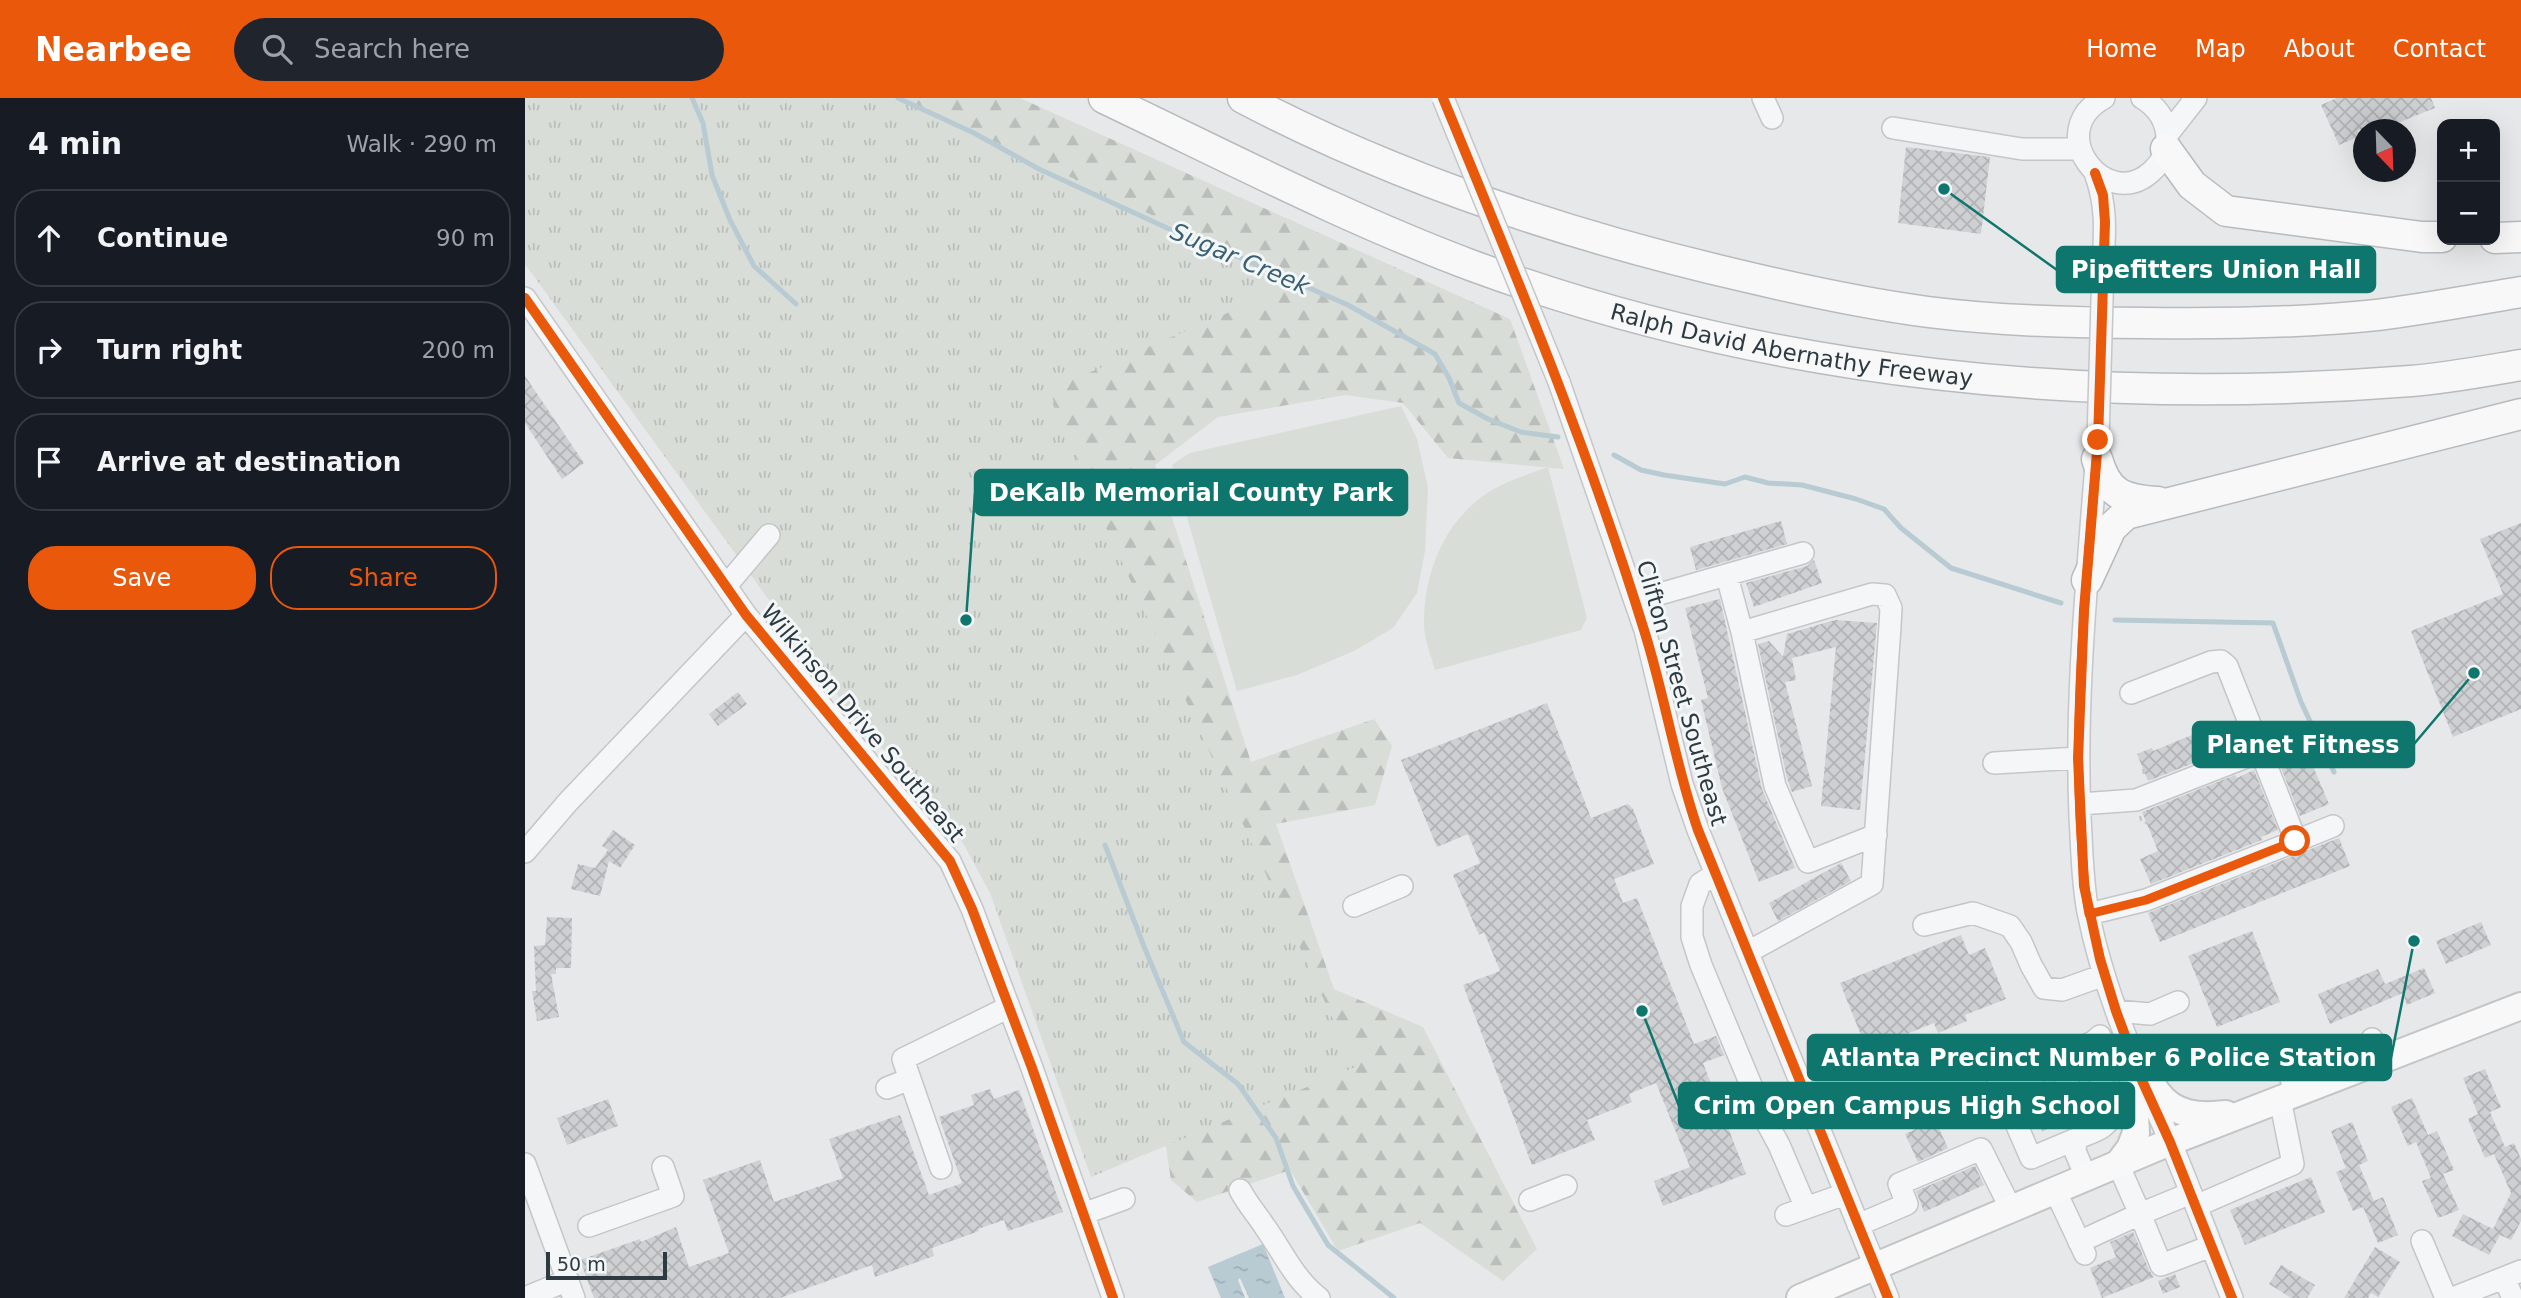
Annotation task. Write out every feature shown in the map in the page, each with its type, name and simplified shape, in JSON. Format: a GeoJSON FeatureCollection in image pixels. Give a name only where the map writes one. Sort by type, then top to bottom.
{"type":"FeatureCollection","features":[{"type":"Feature","properties":{"kind":"highway","name":"Ralph David Abernathy Freeway"},"geometry":{"type":"LineString","coordinates":[[1104,98],[1329,205],[1473,266],[1616,312],[1778,351],[1878,368],[1994,380],[2185,388],[2294,388],[2415,380],[2521,365]]}},
{"type":"Feature","properties":{"kind":"highway"},"geometry":{"type":"LineString","coordinates":[[1243,98],[1325,138],[1435,183],[1556,227],[1654,256],[1756,279],[1929,312],[2066,323],[2223,324],[2377,314],[2521,292]]}},
{"type":"Feature","properties":{"kind":"highway"},"geometry":{"type":"LineString","coordinates":[[2167,142],[2192,185],[2226,211],[2437,237]]}},
{"type":"Feature","properties":{"kind":"highway"},"geometry":{"type":"LineString","coordinates":[[2500,238],[2521,237]]}},
{"type":"Feature","properties":{"kind":"highway"},"geometry":{"type":"LineString","coordinates":[[2087,580],[2111,528],[2126,514],[2521,414]]}},
{"type":"Feature","properties":{"kind":"highway"},"geometry":{"type":"LineString","coordinates":[[2097,449],[2102,479],[2112,490],[2138,500],[2171,501]]}},
{"type":"Feature","properties":{"kind":"main road"},"geometry":{"type":"LineString","coordinates":[[1800,1298],[2170,1142],[2288,1096],[2376,1050],[2521,1006]]}},
{"type":"Feature","properties":{"kind":"main road"},"geometry":{"type":"LineString","coordinates":[[2132,1056],[2140,1063],[2157,1092],[2169,1105],[2183,1113],[2199,1116],[2245,1112]]}},
{"type":"Feature","properties":{"kind":"main road"},"geometry":{"type":"LineString","coordinates":[[2118,1164],[2130,1148],[2136,1133],[2132,1056]]}},
{"type":"Feature","properties":{"kind":"street","name":"Clifton Street Southeast"},"geometry":{"type":"LineString","coordinates":[[1443,98],[1559,382],[1635,601],[1658,677],[1682,784],[1888,1298]]}},
{"type":"Feature","properties":{"kind":"street"},"geometry":{"type":"LineString","coordinates":[[2145,98],[2164,120],[2167,142]]}},
{"type":"Feature","properties":{"kind":"street"},"geometry":{"type":"LineString","coordinates":[[2095,101],[2082,120],[2078,134],[2080,149],[2085,162],[2095,173],[2108,180],[2122,182],[2137,180],[2150,174],[2160,163],[2167,142],[2196,98]]}},
{"type":"Feature","properties":{"kind":"street"},"geometry":{"type":"LineString","coordinates":[[1893,128],[2022,149],[2080,149]]}},
{"type":"Feature","properties":{"kind":"street"},"geometry":{"type":"LineString","coordinates":[[2095,173],[2103,195],[2105,222],[2097,449],[2078,758],[2084,886],[2104,975],[2132,1056],[2170,1142],[2232,1298]]}},
{"type":"Feature","properties":{"kind":"street"},"geometry":{"type":"LineString","coordinates":[[2105,222],[2119,198],[2137,180]]}},
{"type":"Feature","properties":{"kind":"street","name":"Wilkinson Drive Southeast"},"geometry":{"type":"LineString","coordinates":[[529,313],[746,615],[950,861],[972,909],[1009,1007],[1112,1298]]}},
{"type":"Feature","properties":{"kind":"street"},"geometry":{"type":"LineString","coordinates":[[726,586],[769,536]]}},
{"type":"Feature","properties":{"kind":"street"},"geometry":{"type":"LineString","coordinates":[[1635,601],[1803,553]]}},
{"type":"Feature","properties":{"kind":"street"},"geometry":{"type":"LineString","coordinates":[[1727,576],[1776,786],[1808,862],[1875,835]]}},
{"type":"Feature","properties":{"kind":"street"},"geometry":{"type":"LineString","coordinates":[[1742,632],[1871,594],[1885,595],[1891,608],[1872,884],[1748,952]]}},
{"type":"Feature","properties":{"kind":"street"},"geometry":{"type":"LineString","coordinates":[[525,852],[568,802],[746,615]]}},
{"type":"Feature","properties":{"kind":"street"},"geometry":{"type":"LineString","coordinates":[[2131,693],[2211,662],[2221,661],[2227,666],[2295,841]]}},
{"type":"Feature","properties":{"kind":"street"},"geometry":{"type":"LineString","coordinates":[[2080,804],[2136,800],[2259,752]]}},
{"type":"Feature","properties":{"kind":"street"},"geometry":{"type":"LineString","coordinates":[[1994,763],[2078,758]]}},
{"type":"Feature","properties":{"kind":"street"},"geometry":{"type":"LineString","coordinates":[[2089,914],[2146,900],[2333,826]]}},
{"type":"Feature","properties":{"kind":"street"},"geometry":{"type":"LineString","coordinates":[[1716,874],[1700,884],[1692,906],[1692,937],[1761,1109],[1779,1144],[1796,1212],[1845,1194]]}},
{"type":"Feature","properties":{"kind":"street"},"geometry":{"type":"LineString","coordinates":[[1354,906],[1402,886]]}},
{"type":"Feature","properties":{"kind":"street"},"geometry":{"type":"LineString","coordinates":[[1923,925],[1973,913],[2010,926],[2044,988],[2062,990],[2104,975]]}},
{"type":"Feature","properties":{"kind":"street"},"geometry":{"type":"LineString","coordinates":[[2074,1050],[2091,1049],[2112,1113],[2110,1121],[2072,1132],[2031,1158],[1999,1082],[2074,1050],[2119,1019],[2150,1014],[2178,1002]]}},
{"type":"Feature","properties":{"kind":"street"},"geometry":{"type":"LineString","coordinates":[[941,1168],[903,1059],[1009,1007]]}},
{"type":"Feature","properties":{"kind":"street"},"geometry":{"type":"LineString","coordinates":[[2074,1050],[2081,1091]]}},
{"type":"Feature","properties":{"kind":"street"},"geometry":{"type":"LineString","coordinates":[[2055,1190],[2086,1244],[2137,1216],[2293,1164],[2288,1096],[2281,1050]]}},
{"type":"Feature","properties":{"kind":"street"},"geometry":{"type":"LineString","coordinates":[[2020,1073],[2036,1111]]}},
{"type":"Feature","properties":{"kind":"street"},"geometry":{"type":"LineString","coordinates":[[887,1088],[910,1079]]}},
{"type":"Feature","properties":{"kind":"street"},"geometry":{"type":"LineString","coordinates":[[2072,1132],[2075,1151],[2086,1177]]}},
{"type":"Feature","properties":{"kind":"street"},"geometry":{"type":"LineString","coordinates":[[1858,1225],[1907,1205],[1899,1184],[1981,1149],[2011,1209]]}},
{"type":"Feature","properties":{"kind":"street"},"geometry":{"type":"LineString","coordinates":[[525,1164],[571,1289],[525,1298]]}},
{"type":"Feature","properties":{"kind":"street"},"geometry":{"type":"LineString","coordinates":[[2118,1164],[2137,1216],[2161,1265],[2211,1246]]}},
{"type":"Feature","properties":{"kind":"street"},"geometry":{"type":"LineString","coordinates":[[589,1226],[673,1196],[663,1167]]}},
{"type":"Feature","properties":{"kind":"street"},"geometry":{"type":"LineString","coordinates":[[1530,1200],[1566,1185]]}},
{"type":"Feature","properties":{"kind":"street"},"geometry":{"type":"LineString","coordinates":[[1240,1190],[1251,1211],[1264,1224],[1303,1286],[1319,1298]]}},
{"type":"Feature","properties":{"kind":"street"},"geometry":{"type":"LineString","coordinates":[[1083,1214],[1124,1199]]}},
{"type":"Feature","properties":{"kind":"street"},"geometry":{"type":"LineString","coordinates":[[2422,1241],[2446,1298]]}},
{"type":"Feature","properties":{"kind":"street"},"geometry":{"type":"LineString","coordinates":[[2453,1298],[2512,1275],[2513,1298]]}},
{"type":"Feature","properties":{"kind":"green space"},"geometry":{"type":"Polygon","coordinates":[[[525,98],[1020,98],[1510,319],[1564,469],[1448,458],[1403,403],[1345,395],[1218,417],[1155,465],[1251,762],[1374,719],[1392,746],[1375,805],[1276,824],[1334,989],[1423,1027],[1537,1249],[1503,1281],[1420,1223],[1338,1251],[1290,1170],[1197,1202],[1171,1180],[1161,1114],[1170,1062],[525,264],[525,98]]]}},
{"type":"Feature","properties":{"kind":"green space"},"geometry":{"type":"Polygon","coordinates":[[[525,98],[902,98],[1297,283],[1049,390],[1103,521],[1355,1067],[1091,1177],[990,893],[963,843],[912,780],[856,720],[525,264],[525,98]]]}},
{"type":"Feature","properties":{"kind":"green space"},"geometry":{"type":"Polygon","coordinates":[[[1401,406],[1417,439],[1428,488],[1425,551],[1417,593],[1393,628],[1354,651],[1297,675],[1237,691],[1172,465],[1190,453],[1401,406]]]}},
{"type":"Feature","properties":{"kind":"green space"},"geometry":{"type":"Polygon","coordinates":[[[1548,467],[1587,618],[1581,630],[1435,670],[1426,641],[1425,603],[1433,565],[1450,530],[1462,515],[1492,490],[1548,467]]]}},
{"type":"Feature","properties":{"kind":"water"},"geometry":{"type":"Polygon","coordinates":[[[1263,1244],[1285,1298],[1249,1298],[1240,1278],[1238,1280],[1245,1298],[1221,1298],[1208,1267],[1263,1244]]]}},
{"type":"Feature","properties":{"kind":"building"},"geometry":{"type":"Polygon","coordinates":[[[2337,98],[2431,98],[2435,108],[2408,119],[2353,119],[2353,139],[2339,145],[2321,105],[2337,98]]]}},
{"type":"Feature","properties":{"kind":"building"},"geometry":{"type":"Polygon","coordinates":[[[1906,147],[1990,157],[1981,234],[1898,223],[1906,147]]]}},
{"type":"Feature","properties":{"kind":"building"},"geometry":{"type":"Polygon","coordinates":[[[525,376],[584,463],[562,479],[525,423],[525,376]]]}},
{"type":"Feature","properties":{"kind":"building"},"geometry":{"type":"Polygon","coordinates":[[[1781,521],[1787,544],[1696,570],[1690,547],[1781,521]]]}},
{"type":"Feature","properties":{"kind":"building"},"geometry":{"type":"Polygon","coordinates":[[[2521,523],[2521,709],[2453,737],[2411,631],[2503,594],[2480,539],[2521,523]]]}},
{"type":"Feature","properties":{"kind":"building"},"geometry":{"type":"Polygon","coordinates":[[[1814,560],[1822,583],[1754,607],[1746,583],[1807,566],[1814,560]]]}},
{"type":"Feature","properties":{"kind":"building"},"geometry":{"type":"Polygon","coordinates":[[[1720,599],[1762,789],[1795,868],[1759,882],[1722,788],[1701,700],[1708,698],[1685,608],[1720,599]]]}},
{"type":"Feature","properties":{"kind":"building"},"geometry":{"type":"Polygon","coordinates":[[[1835,620],[1877,623],[1860,810],[1821,806],[1836,647],[1792,658],[1796,680],[1785,682],[1812,786],[1792,792],[1758,644],[1769,641],[1783,657],[1787,634],[1835,620]]]}},
{"type":"Feature","properties":{"kind":"building"},"geometry":{"type":"Polygon","coordinates":[[[738,692],[747,704],[718,726],[709,714],[738,692]]]}},
{"type":"Feature","properties":{"kind":"building"},"geometry":{"type":"Polygon","coordinates":[[[1547,703],[1591,818],[1628,804],[1633,809],[1654,864],[1614,879],[1623,903],[1637,898],[1694,1044],[1716,1036],[1724,1055],[1703,1063],[1746,1174],[1663,1206],[1654,1181],[1690,1167],[1656,1083],[1629,1094],[1632,1102],[1587,1120],[1595,1140],[1532,1165],[1463,985],[1500,971],[1484,932],[1479,935],[1453,875],[1480,863],[1468,834],[1437,847],[1401,760],[1547,703]]]}},
{"type":"Feature","properties":{"kind":"building"},"geometry":{"type":"Polygon","coordinates":[[[2216,725],[2227,750],[2148,781],[2137,754],[2152,748],[2153,751],[2216,725]]]}},
{"type":"Feature","properties":{"kind":"building"},"geometry":{"type":"Polygon","coordinates":[[[2302,740],[2329,804],[2300,816],[2275,752],[2302,740]]]}},
{"type":"Feature","properties":{"kind":"building"},"geometry":{"type":"Polygon","coordinates":[[[2254,770],[2278,830],[2261,837],[2262,840],[2151,884],[2140,859],[2158,851],[2142,812],[2254,770]]]}},
{"type":"Feature","properties":{"kind":"building"},"geometry":{"type":"Polygon","coordinates":[[[613,830],[635,845],[620,868],[609,861],[600,896],[571,889],[578,864],[595,868],[608,850],[602,846],[613,830]]]}},
{"type":"Feature","properties":{"kind":"building"},"geometry":{"type":"Polygon","coordinates":[[[2339,838],[2350,866],[2160,942],[2148,913],[2339,838]]]}},
{"type":"Feature","properties":{"kind":"building"},"geometry":{"type":"Polygon","coordinates":[[[1841,863],[1851,881],[1778,921],[1769,903],[1841,863]]]}},
{"type":"Feature","properties":{"kind":"building"},"geometry":{"type":"Polygon","coordinates":[[[547,917],[572,918],[571,968],[556,968],[556,974],[551,974],[559,1017],[537,1021],[532,991],[536,991],[534,946],[545,945],[547,917]]]}},
{"type":"Feature","properties":{"kind":"building"},"geometry":{"type":"Polygon","coordinates":[[[2481,922],[2491,945],[2446,964],[2436,941],[2481,922]]]}},
{"type":"Feature","properties":{"kind":"building"},"geometry":{"type":"Polygon","coordinates":[[[2252,931],[2280,1002],[2217,1027],[2188,956],[2252,931]]]}},
{"type":"Feature","properties":{"kind":"building"},"geometry":{"type":"Polygon","coordinates":[[[1961,935],[1969,955],[1985,948],[2006,999],[1965,1015],[1967,1021],[1938,1033],[1934,1023],[1867,1050],[1840,983],[1961,935]]]}},
{"type":"Feature","properties":{"kind":"building"},"geometry":{"type":"Polygon","coordinates":[[[2424,968],[2435,993],[2407,1005],[2403,993],[2330,1024],[2318,994],[2378,969],[2385,984],[2424,968]]]}},
{"type":"Feature","properties":{"kind":"building"},"geometry":{"type":"Polygon","coordinates":[[[2485,1069],[2501,1107],[2490,1112],[2505,1147],[2514,1143],[2521,1159],[2521,1221],[2511,1240],[2500,1235],[2489,1255],[2452,1236],[2463,1214],[2493,1229],[2511,1193],[2494,1154],[2485,1158],[2468,1119],[2478,1114],[2463,1078],[2485,1069]]]}},
{"type":"Feature","properties":{"kind":"building"},"geometry":{"type":"Polygon","coordinates":[[[990,1089],[994,1099],[1019,1090],[1063,1212],[1008,1231],[1004,1220],[932,1248],[934,1256],[875,1277],[872,1265],[780,1298],[594,1298],[580,1260],[640,1239],[641,1242],[676,1227],[689,1267],[729,1253],[703,1180],[760,1160],[774,1202],[843,1178],[829,1139],[900,1115],[929,1195],[962,1183],[939,1117],[974,1105],[971,1095],[990,1089]]]}},
{"type":"Feature","properties":{"kind":"building"},"geometry":{"type":"Polygon","coordinates":[[[2412,1098],[2428,1135],[2437,1131],[2454,1170],[2443,1174],[2459,1210],[2438,1218],[2422,1181],[2431,1178],[2416,1142],[2408,1146],[2391,1107],[2412,1098]]]}},
{"type":"Feature","properties":{"kind":"building"},"geometry":{"type":"Polygon","coordinates":[[[608,1099],[618,1126],[567,1145],[557,1118],[608,1099]]]}},
{"type":"Feature","properties":{"kind":"building"},"geometry":{"type":"Polygon","coordinates":[[[1935,1120],[1948,1148],[1918,1162],[1905,1134],[1935,1120]]]}},
{"type":"Feature","properties":{"kind":"building"},"geometry":{"type":"Polygon","coordinates":[[[2352,1122],[2368,1161],[2359,1165],[2374,1201],[2383,1197],[2398,1235],[2378,1243],[2363,1207],[2353,1211],[2336,1172],[2346,1168],[2331,1131],[2352,1122]]]}},
{"type":"Feature","properties":{"kind":"building"},"geometry":{"type":"Polygon","coordinates":[[[1975,1166],[1984,1185],[1924,1212],[1916,1191],[1975,1166]]]}},
{"type":"Feature","properties":{"kind":"building"},"geometry":{"type":"Polygon","coordinates":[[[2311,1177],[2325,1212],[2245,1245],[2230,1210],[2311,1177]]]}},
{"type":"Feature","properties":{"kind":"building"},"geometry":{"type":"Polygon","coordinates":[[[2133,1232],[2154,1277],[2102,1298],[2090,1268],[2116,1257],[2110,1242],[2133,1232]]]}},
{"type":"Feature","properties":{"kind":"building"},"geometry":{"type":"Polygon","coordinates":[[[2375,1247],[2400,1262],[2378,1297],[2371,1293],[2368,1298],[2344,1298],[2375,1247]]]}},
{"type":"Feature","properties":{"kind":"building"},"geometry":{"type":"Polygon","coordinates":[[[2281,1265],[2315,1285],[2307,1298],[2291,1298],[2269,1284],[2281,1265]]]}},
{"type":"Feature","properties":{"kind":"building"},"geometry":{"type":"Polygon","coordinates":[[[2175,1274],[2180,1287],[2163,1294],[2158,1281],[2175,1274]]]}},
{"type":"Feature","properties":{"kind":"waterway"},"geometry":{"type":"LineString","coordinates":[[692,98],[703,123],[712,175],[730,220],[754,266],[796,304]]}},
{"type":"Feature","properties":{"kind":"waterway","name":"Sugar Creek"},"geometry":{"type":"LineString","coordinates":[[898,98],[974,133],[1039,169],[1204,245],[1234,255],[1348,305],[1435,354],[1459,403],[1488,419],[1521,432],[1558,437]]}},
{"type":"Feature","properties":{"kind":"waterway","name":"Sugar Creek"},"geometry":{"type":"LineString","coordinates":[[1614,455],[1641,470],[1664,475],[1725,484],[1745,477],[1768,483],[1802,485],[1856,499],[1884,509],[1901,528],[1951,568],[2061,603]]}},
{"type":"Feature","properties":{"kind":"waterway","name":"Sugar Creek"},"geometry":{"type":"LineString","coordinates":[[2115,620],[2273,623],[2301,702],[2334,772]]}},
{"type":"Feature","properties":{"kind":"waterway"},"geometry":{"type":"LineString","coordinates":[[1105,845],[1184,1042],[1238,1084],[1276,1138],[1293,1186],[1328,1245],[1394,1298]]}},
{"type":"Feature","properties":{"kind":"tunnel"},"geometry":{"type":"LineString","coordinates":[[2090,1088],[2099,1110]]}},
{"type":"Feature","properties":{"kind":"tunnel"},"geometry":{"type":"LineString","coordinates":[[2073,1095],[2082,1117]]}},
{"type":"Feature","properties":{"kind":"tunnel"},"geometry":{"type":"LineString","coordinates":[[2043,1108],[2053,1130]]}},
{"type":"Feature","properties":{"kind":"cycle path"},"geometry":{"type":"LineString","coordinates":[[1443,98],[1549,361],[1599,495],[1651,655],[1698,830],[1888,1298]]}},
{"type":"Feature","properties":{"kind":"cycle path"},"geometry":{"type":"LineString","coordinates":[[2095,173],[2103,195],[2105,222],[2098,440],[2084,610],[2078,758],[2084,886],[2100,959],[2116,1011],[2140,1076],[2170,1142],[2232,1298]]}},
{"type":"Feature","properties":{"kind":"cycle path"},"geometry":{"type":"LineString","coordinates":[[525,298],[746,615],[950,861],[972,909],[1032,1068],[1113,1298]]}},
{"type":"Feature","properties":{"kind":"place","name":"Pipefitters Union Hall"},"geometry":{"type":"Point","coordinates":[1944,189]}},
{"type":"Feature","properties":{"kind":"place","name":"DeKalb Memorial County Park"},"geometry":{"type":"Point","coordinates":[966,620]}},
{"type":"Feature","properties":{"kind":"place","name":"Planet Fitness"},"geometry":{"type":"Point","coordinates":[2474,673]}},
{"type":"Feature","properties":{"kind":"place","name":"Atlanta Precinct Number 6 Police Station"},"geometry":{"type":"Point","coordinates":[2414,941]}},
{"type":"Feature","properties":{"kind":"place","name":"Crim Open Campus High School"},"geometry":{"type":"Point","coordinates":[1642,1011]}},
{"type":"Feature","properties":{"kind":"route"},"geometry":{"type":"LineString","coordinates":[[2098,440],[2084,610],[2078,758],[2084,886],[2089,914],[2146,900],[2295,841]]}}]}
